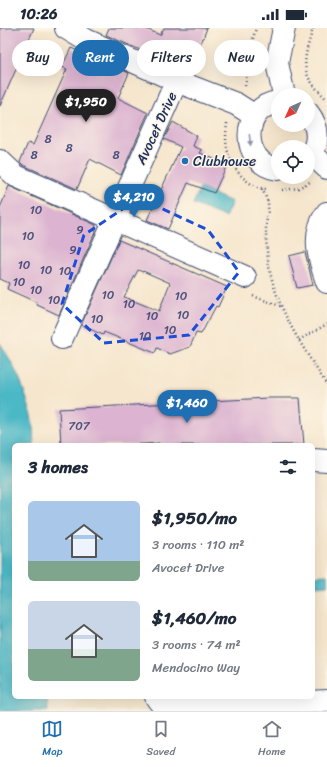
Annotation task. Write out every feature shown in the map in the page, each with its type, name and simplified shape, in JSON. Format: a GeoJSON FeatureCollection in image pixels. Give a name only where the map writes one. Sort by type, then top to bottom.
{"type":"FeatureCollection","features":[{"type":"Feature","properties":{"kind":"street","name":"Avocet Drive"},"geometry":{"type":"LineString","coordinates":[[66,28],[89,34],[179,82],[236,104],[255,116]]}},
{"type":"Feature","properties":{"kind":"street"},"geometry":{"type":"LineString","coordinates":[[282,88],[276,63],[284,28]]}},
{"type":"Feature","properties":{"kind":"street","name":"Avocet Drive"},"geometry":{"type":"LineString","coordinates":[[62,338],[173,89],[179,82]]}},
{"type":"Feature","properties":{"kind":"street"},"geometry":{"type":"LineString","coordinates":[[271,105],[263,108],[255,116],[250,126],[249,137],[251,148],[256,157],[265,164],[271,166]]}},
{"type":"Feature","properties":{"kind":"street"},"geometry":{"type":"LineString","coordinates":[[315,126],[317,131],[316,160]]}},
{"type":"Feature","properties":{"kind":"street"},"geometry":{"type":"LineString","coordinates":[[0,161],[16,176],[114,219],[249,286]]}},
{"type":"Feature","properties":{"kind":"street"},"geometry":{"type":"LineString","coordinates":[[327,213],[321,220],[317,245],[327,282]]}},
{"type":"Feature","properties":{"kind":"street"},"geometry":{"type":"LineString","coordinates":[[315,460],[327,460]]}},
{"type":"Feature","properties":{"kind":"street"},"geometry":{"type":"LineString","coordinates":[[157,699],[159,703],[166,708],[174,709],[327,701]]}},
{"type":"Feature","properties":{"kind":"path"},"geometry":{"type":"LineString","coordinates":[[245,87],[251,45],[256,28]]}},
{"type":"Feature","properties":{"kind":"path"},"geometry":{"type":"LineString","coordinates":[[313,28],[305,55],[304,66],[308,78],[312,84],[327,100]]}},
{"type":"Feature","properties":{"kind":"path"},"geometry":{"type":"LineString","coordinates":[[262,189],[268,203],[266,229],[269,266],[280,306],[327,385]]}},
{"type":"Feature","properties":{"kind":"path"},"geometry":{"type":"LineString","coordinates":[[249,286],[280,306]]}},
{"type":"Feature","properties":{"kind":"path"},"geometry":{"type":"LineString","coordinates":[[299,340],[327,324]]}},
{"type":"Feature","properties":{"kind":"highlighted area"},"geometry":{"type":"Polygon","coordinates":[[[139,198],[208,230],[239,272],[189,335],[104,343],[62,304],[84,235],[139,198]]]}},
{"type":"Feature","properties":{"kind":"water"},"geometry":{"type":"Polygon","coordinates":[[[200,188],[232,202],[225,217],[193,204],[200,188]]]}},
{"type":"Feature","properties":{"kind":"water"},"geometry":{"type":"Polygon","coordinates":[[[0,343],[11,361],[24,390],[33,423],[34,443],[12,443],[12,699],[47,699],[48,711],[0,711],[0,343]]]}},
{"type":"Feature","properties":{"kind":"water"},"geometry":{"type":"Polygon","coordinates":[[[327,575],[327,585],[315,586],[315,576],[327,575]]]}},
{"type":"Feature","properties":{"kind":"building"},"geometry":{"type":"Polygon","coordinates":[[[0,28],[34,28],[29,40],[12,40],[13,76],[0,106],[0,28]]]}},
{"type":"Feature","properties":{"kind":"building"},"geometry":{"type":"Polygon","coordinates":[[[109,28],[144,28],[160,35],[164,28],[207,28],[202,40],[137,40],[137,48],[129,45],[129,40],[117,40],[106,35],[109,28]]]}},
{"type":"Feature","properties":{"kind":"building"},"geometry":{"type":"Polygon","coordinates":[[[71,48],[72,76],[128,76],[118,98],[148,113],[121,175],[90,159],[77,189],[23,165],[20,162],[28,143],[33,145],[64,76],[67,69],[64,68],[64,63],[71,48]]]}},
{"type":"Feature","properties":{"kind":"building"},"geometry":{"type":"Polygon","coordinates":[[[173,122],[197,136],[193,146],[202,150],[200,153],[227,165],[214,193],[188,183],[168,229],[147,220],[181,147],[164,139],[173,122]]]}},
{"type":"Feature","properties":{"kind":"building"},"geometry":{"type":"Polygon","coordinates":[[[9,186],[96,225],[96,230],[59,315],[37,305],[38,303],[7,289],[9,283],[0,279],[0,208],[9,186]]]}},
{"type":"Feature","properties":{"kind":"building"},"geometry":{"type":"Polygon","coordinates":[[[119,240],[227,287],[218,307],[216,306],[201,334],[196,333],[190,347],[170,354],[157,348],[155,353],[104,332],[103,335],[81,325],[119,240]],[[138,270],[124,297],[159,311],[170,283],[138,270]]]}},
{"type":"Feature","properties":{"kind":"building"},"geometry":{"type":"Polygon","coordinates":[[[305,252],[313,285],[297,288],[289,256],[305,252]]]}},
{"type":"Feature","properties":{"kind":"building"},"geometry":{"type":"Polygon","coordinates":[[[268,398],[300,398],[304,443],[61,443],[59,409],[268,398]]]}},
{"type":"Feature","properties":{"kind":"place","name":"Clubhouse"},"geometry":{"type":"Point","coordinates":[185,161]}}]}
